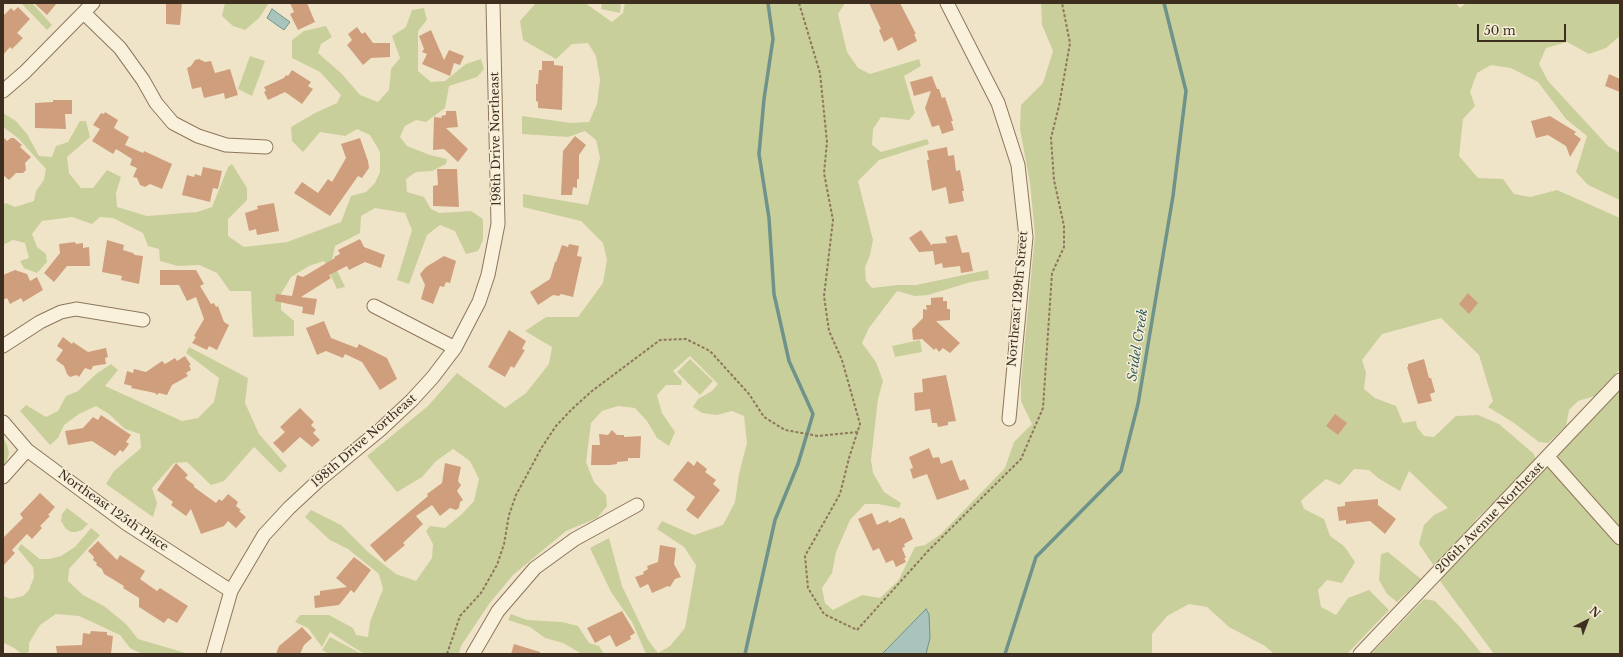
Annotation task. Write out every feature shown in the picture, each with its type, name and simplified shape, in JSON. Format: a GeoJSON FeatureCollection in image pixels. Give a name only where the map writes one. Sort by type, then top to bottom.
{"type":"FeatureCollection","features":[{"type":"Feature","properties":{"kind":"street"},"geometry":{"type":"LineString","coordinates":[[3,90],[25,72],[93,3]]}},
{"type":"Feature","properties":{"kind":"street","name":"198th Drive Northeast"},"geometry":{"type":"LineString","coordinates":[[213,654],[231,591],[264,535],[289,508],[318,481],[380,430],[412,400],[433,377],[455,348],[479,302],[488,275],[498,224],[493,3]]}},
{"type":"Feature","properties":{"kind":"street","name":"Northeast 129th Street"},"geometry":{"type":"LineString","coordinates":[[947,3],[998,103],[1018,165],[1026,237],[1009,419]]}},
{"type":"Feature","properties":{"kind":"street"},"geometry":{"type":"LineString","coordinates":[[84,13],[120,48],[143,80],[156,103],[172,123],[198,136],[226,145],[266,147]]}},
{"type":"Feature","properties":{"kind":"street"},"geometry":{"type":"LineString","coordinates":[[374,306],[455,348]]}},
{"type":"Feature","properties":{"kind":"street"},"geometry":{"type":"LineString","coordinates":[[3,346],[40,322],[68,311],[76,310],[143,320]]}},
{"type":"Feature","properties":{"kind":"street","name":"206th Avenue Northeast"},"geometry":{"type":"LineString","coordinates":[[1360,654],[1620,380]]}},
{"type":"Feature","properties":{"kind":"street","name":"Northeast 125th Place"},"geometry":{"type":"LineString","coordinates":[[3,422],[27,450],[127,524],[231,591]]}},
{"type":"Feature","properties":{"kind":"street"},"geometry":{"type":"LineString","coordinates":[[3,477],[27,450]]}},
{"type":"Feature","properties":{"kind":"street"},"geometry":{"type":"LineString","coordinates":[[1548,457],[1620,538]]}},
{"type":"Feature","properties":{"kind":"street"},"geometry":{"type":"LineString","coordinates":[[473,654],[498,611],[534,568],[574,539],[637,505]]}},
{"type":"Feature","properties":{"kind":"path"},"geometry":{"type":"LineString","coordinates":[[799,3],[820,73],[828,142],[824,173],[833,220],[824,296],[830,331],[842,360],[860,424],[849,458],[840,494],[805,556],[808,588],[824,614],[857,630],[928,551],[1020,459],[1043,408],[1052,273],[1064,247],[1064,226],[1054,180],[1051,138],[1059,106],[1070,43],[1062,3]]}},
{"type":"Feature","properties":{"kind":"path"},"geometry":{"type":"LineString","coordinates":[[447,654],[460,616],[481,593],[497,565],[504,544],[509,515],[516,496],[542,447],[556,426],[572,409],[592,392],[660,340],[686,339],[710,351],[750,394],[764,417],[785,430],[818,436],[858,432]]}},
{"type":"Feature","properties":{"kind":"green space"},"geometry":{"type":"Polygon","coordinates":[[[21,3],[32,3],[52,25],[47,30],[21,3]]]}},
{"type":"Feature","properties":{"kind":"green space"},"geometry":{"type":"Polygon","coordinates":[[[225,3],[269,3],[259,18],[245,30],[233,26],[222,16],[225,3]]]}},
{"type":"Feature","properties":{"kind":"green space"},"geometry":{"type":"Polygon","coordinates":[[[536,3],[585,3],[612,22],[623,13],[625,3],[845,3],[838,14],[847,52],[858,68],[870,74],[919,59],[921,66],[904,76],[915,113],[909,120],[881,117],[873,129],[872,145],[881,152],[927,139],[929,144],[879,160],[858,181],[873,240],[870,255],[865,267],[866,281],[872,288],[898,285],[916,285],[988,270],[989,279],[971,282],[928,295],[915,296],[897,291],[869,328],[862,343],[876,362],[883,381],[878,399],[871,460],[873,473],[884,492],[901,503],[899,508],[878,504],[865,504],[850,520],[836,552],[832,573],[822,588],[825,603],[833,610],[862,595],[880,598],[898,581],[915,547],[925,545],[941,534],[1005,468],[1014,442],[1032,424],[1021,401],[1021,382],[1035,235],[1030,183],[1020,129],[1021,105],[1043,83],[1053,51],[1042,25],[1041,3],[1456,3],[1460,8],[1466,3],[1620,3],[1620,36],[1606,48],[1589,54],[1567,42],[1546,48],[1539,64],[1548,81],[1608,146],[1620,153],[1620,200],[1588,185],[1576,172],[1587,136],[1566,119],[1538,82],[1511,68],[1491,65],[1477,73],[1470,92],[1475,106],[1463,119],[1459,156],[1478,178],[1503,179],[1514,194],[1530,197],[1557,190],[1620,218],[1620,369],[1595,396],[1578,401],[1569,410],[1566,426],[1548,443],[1539,442],[1514,423],[1488,407],[1493,401],[1479,355],[1441,318],[1382,334],[1362,360],[1366,373],[1364,389],[1375,398],[1396,406],[1403,423],[1416,421],[1417,427],[1424,436],[1434,437],[1456,416],[1478,415],[1499,424],[1534,454],[1537,462],[1476,519],[1468,533],[1434,566],[1419,544],[1424,525],[1434,515],[1448,508],[1409,471],[1400,491],[1378,478],[1369,470],[1354,469],[1340,485],[1326,479],[1301,501],[1304,509],[1324,519],[1330,536],[1344,546],[1355,562],[1342,583],[1327,580],[1318,590],[1321,607],[1336,615],[1348,598],[1369,590],[1389,610],[1347,654],[1274,654],[1265,646],[1229,627],[1207,607],[1189,604],[1167,616],[1152,634],[1152,654],[646,654],[632,622],[611,592],[590,548],[609,538],[622,586],[648,640],[658,653],[670,646],[685,628],[696,565],[684,547],[657,529],[662,521],[694,535],[723,525],[735,502],[739,474],[747,443],[744,416],[732,411],[717,415],[702,413],[693,407],[698,399],[712,391],[718,384],[690,356],[673,371],[682,381],[681,385],[666,385],[657,395],[662,413],[675,432],[669,446],[657,438],[647,421],[635,408],[618,406],[602,411],[591,423],[586,462],[594,482],[606,495],[607,506],[597,518],[566,531],[513,575],[489,604],[461,646],[459,654],[364,654],[330,632],[322,647],[308,628],[295,622],[300,615],[329,615],[353,628],[356,635],[368,637],[370,622],[383,589],[379,574],[348,549],[330,540],[305,517],[311,510],[341,525],[368,552],[396,574],[416,581],[432,558],[433,544],[426,531],[430,526],[445,528],[462,514],[474,501],[479,479],[470,461],[453,449],[436,461],[422,477],[397,492],[367,456],[428,406],[457,373],[505,408],[526,393],[549,364],[552,347],[525,331],[546,317],[578,317],[603,283],[607,260],[603,243],[581,221],[523,207],[523,194],[588,205],[600,158],[596,140],[585,131],[568,137],[522,134],[522,116],[571,123],[589,122],[597,104],[600,80],[596,56],[588,43],[572,44],[556,59],[523,40],[520,21],[536,3]]]}},
{"type":"Feature","properties":{"kind":"green space"},"geometry":{"type":"Polygon","coordinates":[[[602,3],[621,3],[620,13],[601,9],[602,3]]]}},
{"type":"Feature","properties":{"kind":"green space"},"geometry":{"type":"Polygon","coordinates":[[[424,8],[427,20],[418,31],[418,71],[431,82],[445,81],[466,64],[481,59],[484,69],[477,77],[449,86],[445,108],[426,122],[416,120],[405,126],[400,137],[407,146],[430,155],[447,159],[446,164],[432,171],[416,172],[406,179],[407,192],[424,197],[431,209],[439,213],[471,211],[483,219],[483,240],[478,251],[466,254],[455,231],[440,225],[427,235],[409,284],[397,280],[412,230],[405,213],[375,208],[361,216],[360,233],[335,246],[332,260],[345,287],[337,289],[324,261],[309,266],[291,277],[281,294],[281,310],[294,321],[294,336],[253,337],[251,291],[230,291],[217,273],[199,265],[178,266],[160,261],[159,249],[148,246],[143,233],[113,218],[100,217],[92,224],[72,217],[42,221],[32,234],[37,247],[46,254],[47,262],[37,273],[24,268],[20,261],[29,258],[25,243],[13,240],[3,245],[3,205],[6,203],[15,207],[34,201],[36,191],[44,180],[46,169],[18,138],[3,127],[3,113],[16,121],[27,134],[39,156],[52,157],[56,146],[68,142],[80,121],[86,121],[90,137],[67,157],[69,173],[81,188],[93,188],[107,170],[121,177],[116,193],[117,207],[147,216],[197,212],[212,207],[228,167],[232,164],[247,188],[247,200],[228,219],[228,236],[244,247],[287,242],[341,222],[351,196],[366,192],[375,183],[380,172],[380,152],[370,135],[357,129],[345,136],[320,132],[303,152],[292,141],[291,127],[315,113],[337,103],[341,95],[320,72],[292,58],[292,40],[304,31],[326,26],[332,37],[321,44],[318,53],[342,74],[360,95],[378,102],[389,90],[391,69],[400,58],[392,36],[406,27],[412,10],[424,8]]]}},
{"type":"Feature","properties":{"kind":"green space"},"geometry":{"type":"Polygon","coordinates":[[[250,56],[265,61],[252,96],[238,89],[250,56]]]}},
{"type":"Feature","properties":{"kind":"green space"},"geometry":{"type":"Polygon","coordinates":[[[920,340],[922,352],[895,357],[892,346],[920,340]]]}},
{"type":"Feature","properties":{"kind":"green space"},"geometry":{"type":"Polygon","coordinates":[[[189,347],[248,378],[245,403],[259,434],[287,466],[280,473],[254,447],[224,481],[211,485],[187,462],[174,463],[152,488],[157,503],[153,517],[106,484],[114,471],[141,448],[140,434],[125,429],[109,414],[96,406],[79,414],[64,425],[58,438],[50,445],[20,411],[26,405],[46,417],[58,411],[66,396],[78,391],[96,374],[111,364],[118,370],[105,386],[182,421],[198,418],[214,402],[219,378],[186,353],[189,347]]]}},
{"type":"Feature","properties":{"kind":"green space"},"geometry":{"type":"Polygon","coordinates":[[[690,359],[713,381],[700,395],[677,372],[690,359]]]}},
{"type":"Feature","properties":{"kind":"green space"},"geometry":{"type":"Polygon","coordinates":[[[1620,390],[1620,534],[1559,464],[1558,454],[1620,390]]]}},
{"type":"Feature","properties":{"kind":"green space"},"geometry":{"type":"Polygon","coordinates":[[[3,437],[9,453],[3,467],[3,437]]]}},
{"type":"Feature","properties":{"kind":"green space"},"geometry":{"type":"Polygon","coordinates":[[[1547,467],[1553,470],[1620,545],[1620,654],[1494,654],[1440,581],[1441,576],[1543,469],[1547,467]]]}},
{"type":"Feature","properties":{"kind":"green space"},"geometry":{"type":"Polygon","coordinates":[[[67,508],[88,524],[82,530],[71,532],[66,529],[61,521],[62,514],[67,508]]]}},
{"type":"Feature","properties":{"kind":"green space"},"geometry":{"type":"Polygon","coordinates":[[[91,528],[100,535],[69,569],[68,581],[83,595],[104,606],[126,624],[138,639],[189,654],[142,654],[130,648],[120,635],[79,616],[56,614],[40,625],[29,643],[29,652],[22,654],[14,648],[4,643],[3,644],[3,596],[11,599],[23,596],[29,590],[34,577],[33,567],[18,549],[21,544],[40,559],[49,559],[61,556],[75,547],[91,528]]]}},
{"type":"Feature","properties":{"kind":"green space"},"geometry":{"type":"Polygon","coordinates":[[[1388,552],[1421,579],[1397,602],[1387,594],[1379,580],[1381,554],[1388,552]]]}},
{"type":"Feature","properties":{"kind":"green space"},"geometry":{"type":"Polygon","coordinates":[[[1424,599],[1435,601],[1460,627],[1482,654],[1371,654],[1424,599]]]}},
{"type":"Feature","properties":{"kind":"green space"},"geometry":{"type":"Polygon","coordinates":[[[511,614],[527,620],[562,622],[578,626],[589,643],[599,646],[604,654],[582,654],[563,643],[545,638],[530,627],[508,620],[511,614]]]}},
{"type":"Feature","properties":{"kind":"green space"},"geometry":{"type":"Polygon","coordinates":[[[330,637],[360,654],[329,654],[322,650],[330,637]]]}},
{"type":"Feature","properties":{"kind":"water"},"geometry":{"type":"Polygon","coordinates":[[[272,9],[290,22],[284,30],[267,18],[272,9]]]}},
{"type":"Feature","properties":{"kind":"water"},"geometry":{"type":"Polygon","coordinates":[[[926,609],[929,614],[930,638],[926,654],[882,654],[926,609]]]}},
{"type":"Feature","properties":{"kind":"building"},"geometry":{"type":"Polygon","coordinates":[[[34,3],[57,3],[47,15],[34,3]]]}},
{"type":"Feature","properties":{"kind":"building"},"geometry":{"type":"Polygon","coordinates":[[[166,3],[182,3],[180,25],[166,24],[166,3]]]}},
{"type":"Feature","properties":{"kind":"building"},"geometry":{"type":"Polygon","coordinates":[[[290,3],[307,3],[315,22],[298,30],[290,14],[294,12],[290,3]]]}},
{"type":"Feature","properties":{"kind":"building"},"geometry":{"type":"Polygon","coordinates":[[[869,3],[900,3],[916,34],[914,34],[917,41],[898,51],[892,37],[884,42],[879,30],[881,29],[869,3]]]}},
{"type":"Feature","properties":{"kind":"building"},"geometry":{"type":"Polygon","coordinates":[[[18,7],[30,19],[17,33],[23,38],[12,49],[10,47],[3,55],[3,16],[11,8],[14,11],[18,7]]]}},
{"type":"Feature","properties":{"kind":"building"},"geometry":{"type":"Polygon","coordinates":[[[357,27],[362,34],[365,32],[373,43],[390,43],[390,57],[371,58],[363,65],[347,45],[352,40],[348,34],[357,27]]]}},
{"type":"Feature","properties":{"kind":"building"},"geometry":{"type":"Polygon","coordinates":[[[431,30],[444,60],[449,50],[464,56],[460,65],[454,63],[450,76],[422,64],[427,54],[422,52],[424,49],[419,36],[431,30]]]}},
{"type":"Feature","properties":{"kind":"building"},"geometry":{"type":"Polygon","coordinates":[[[199,59],[205,62],[211,61],[215,73],[230,69],[238,95],[225,99],[224,93],[204,98],[201,87],[192,89],[187,68],[191,66],[195,60],[199,59]]]}},
{"type":"Feature","properties":{"kind":"building"},"geometry":{"type":"Polygon","coordinates":[[[542,61],[554,61],[554,65],[563,66],[562,110],[538,108],[538,102],[536,101],[536,84],[538,84],[539,70],[542,70],[542,61]]]}},
{"type":"Feature","properties":{"kind":"building"},"geometry":{"type":"Polygon","coordinates":[[[292,70],[311,82],[308,86],[313,89],[302,104],[285,92],[268,100],[264,92],[266,91],[264,87],[284,78],[286,75],[288,76],[292,70]]]}},
{"type":"Feature","properties":{"kind":"building"},"geometry":{"type":"Polygon","coordinates":[[[1609,74],[1620,79],[1620,92],[1605,86],[1609,74]]]}},
{"type":"Feature","properties":{"kind":"building"},"geometry":{"type":"Polygon","coordinates":[[[932,76],[942,98],[945,97],[953,121],[951,121],[954,130],[942,134],[939,125],[932,127],[925,108],[931,91],[914,96],[910,82],[932,76]]]}},
{"type":"Feature","properties":{"kind":"building"},"geometry":{"type":"Polygon","coordinates":[[[53,100],[72,100],[72,114],[65,114],[66,129],[35,128],[35,103],[53,102],[53,100]]]}},
{"type":"Feature","properties":{"kind":"building"},"geometry":{"type":"Polygon","coordinates":[[[446,111],[456,111],[458,127],[446,128],[468,149],[458,162],[444,149],[433,150],[434,117],[442,118],[441,116],[446,115],[446,111]]]}},
{"type":"Feature","properties":{"kind":"building"},"geometry":{"type":"Polygon","coordinates":[[[105,112],[118,120],[114,128],[129,137],[125,145],[143,153],[144,151],[172,164],[162,189],[150,184],[145,187],[140,185],[137,178],[133,177],[137,168],[130,165],[132,159],[116,149],[113,154],[92,141],[100,129],[93,125],[101,113],[104,114],[105,112]]]}},
{"type":"Feature","properties":{"kind":"building"},"geometry":{"type":"Polygon","coordinates":[[[1550,116],[1576,132],[1574,134],[1581,139],[1570,157],[1566,146],[1548,135],[1536,138],[1531,121],[1550,116]]]}},
{"type":"Feature","properties":{"kind":"building"},"geometry":{"type":"Polygon","coordinates":[[[575,136],[586,145],[579,155],[579,179],[577,179],[577,188],[573,187],[572,195],[561,195],[563,151],[575,136]]]}},
{"type":"Feature","properties":{"kind":"building"},"geometry":{"type":"Polygon","coordinates":[[[3,137],[7,141],[14,138],[22,145],[20,147],[31,157],[25,163],[26,170],[23,173],[16,173],[9,180],[3,175],[3,137]]]}},
{"type":"Feature","properties":{"kind":"building"},"geometry":{"type":"Polygon","coordinates":[[[360,138],[369,168],[362,178],[358,176],[330,216],[294,193],[302,182],[318,193],[328,179],[332,182],[346,158],[341,144],[360,138]]]}},
{"type":"Feature","properties":{"kind":"building"},"geometry":{"type":"Polygon","coordinates":[[[947,147],[948,156],[954,155],[956,171],[960,170],[964,191],[962,191],[964,201],[949,204],[946,187],[932,191],[927,160],[929,160],[927,151],[947,147]]]}},
{"type":"Feature","properties":{"kind":"building"},"geometry":{"type":"Polygon","coordinates":[[[203,167],[222,171],[218,189],[213,188],[210,202],[182,195],[187,175],[194,177],[195,174],[201,176],[203,167]]]}},
{"type":"Feature","properties":{"kind":"building"},"geometry":{"type":"Polygon","coordinates":[[[437,169],[457,169],[459,207],[433,206],[433,186],[438,185],[437,169]]]}},
{"type":"Feature","properties":{"kind":"building"},"geometry":{"type":"Polygon","coordinates":[[[274,203],[279,231],[257,235],[256,229],[249,231],[245,213],[258,209],[257,206],[274,203]]]}},
{"type":"Feature","properties":{"kind":"building"},"geometry":{"type":"Polygon","coordinates":[[[921,230],[932,246],[932,244],[947,243],[945,237],[957,235],[962,253],[969,252],[973,271],[961,273],[960,266],[943,268],[942,263],[935,265],[933,251],[919,252],[909,238],[921,230]]]}},
{"type":"Feature","properties":{"kind":"building"},"geometry":{"type":"Polygon","coordinates":[[[360,239],[364,247],[385,255],[381,268],[365,262],[349,270],[347,266],[329,275],[331,278],[301,297],[317,299],[314,315],[302,313],[303,307],[275,301],[276,294],[292,296],[297,275],[303,277],[335,258],[334,257],[340,254],[338,250],[360,239]]]}},
{"type":"Feature","properties":{"kind":"building"},"geometry":{"type":"Polygon","coordinates":[[[107,240],[124,245],[123,250],[135,255],[143,256],[139,284],[121,280],[122,276],[102,272],[107,240]]]}},
{"type":"Feature","properties":{"kind":"building"},"geometry":{"type":"Polygon","coordinates":[[[75,242],[76,244],[83,243],[83,248],[89,247],[90,266],[67,266],[54,282],[44,273],[60,253],[59,244],[75,242]]]}},
{"type":"Feature","properties":{"kind":"building"},"geometry":{"type":"Polygon","coordinates":[[[569,244],[579,246],[577,256],[582,257],[573,297],[561,294],[559,296],[553,295],[538,305],[530,292],[550,279],[562,245],[568,247],[569,244]]]}},
{"type":"Feature","properties":{"kind":"building"},"geometry":{"type":"Polygon","coordinates":[[[444,256],[456,261],[450,283],[446,282],[444,287],[440,286],[433,304],[421,299],[425,285],[420,274],[426,267],[444,256]]]}},
{"type":"Feature","properties":{"kind":"building"},"geometry":{"type":"Polygon","coordinates":[[[15,270],[27,274],[30,281],[37,277],[43,290],[23,302],[21,298],[10,304],[7,298],[3,300],[3,275],[15,270]]]}},
{"type":"Feature","properties":{"kind":"building"},"geometry":{"type":"Polygon","coordinates":[[[160,270],[196,270],[204,284],[200,286],[211,304],[214,303],[216,307],[218,306],[224,322],[229,325],[217,350],[209,346],[207,350],[192,343],[196,337],[194,336],[204,319],[196,297],[187,301],[179,285],[160,285],[160,270]]]}},
{"type":"Feature","properties":{"kind":"building"},"geometry":{"type":"Polygon","coordinates":[[[1468,293],[1478,303],[1469,314],[1459,304],[1468,293]]]}},
{"type":"Feature","properties":{"kind":"building"},"geometry":{"type":"Polygon","coordinates":[[[943,297],[943,301],[947,301],[947,309],[950,309],[950,320],[936,321],[960,343],[950,353],[943,348],[939,352],[936,348],[934,350],[922,339],[913,340],[912,329],[923,318],[923,309],[927,310],[926,305],[931,305],[931,298],[943,297]]]}},
{"type":"Feature","properties":{"kind":"building"},"geometry":{"type":"Polygon","coordinates":[[[324,321],[331,338],[357,348],[359,344],[387,358],[397,379],[380,390],[362,362],[345,354],[343,358],[326,351],[317,355],[306,328],[324,321]]]}},
{"type":"Feature","properties":{"kind":"building"},"geometry":{"type":"Polygon","coordinates":[[[509,330],[526,341],[522,349],[525,350],[514,368],[511,366],[505,377],[488,367],[509,330]]]}},
{"type":"Feature","properties":{"kind":"building"},"geometry":{"type":"Polygon","coordinates":[[[63,337],[72,344],[73,342],[88,352],[106,348],[108,357],[105,358],[106,364],[93,366],[91,370],[85,368],[79,377],[77,375],[70,377],[64,366],[56,360],[63,350],[57,346],[63,337]]]}},
{"type":"Feature","properties":{"kind":"building"},"geometry":{"type":"Polygon","coordinates":[[[185,356],[191,365],[189,365],[191,370],[186,373],[188,376],[172,385],[167,395],[159,393],[157,395],[155,393],[131,388],[132,386],[124,384],[127,371],[133,373],[134,369],[146,372],[162,361],[165,364],[175,358],[177,361],[185,356]]]}},
{"type":"Feature","properties":{"kind":"building"},"geometry":{"type":"Polygon","coordinates":[[[1424,359],[1429,378],[1431,378],[1435,392],[1430,394],[1432,401],[1418,404],[1407,367],[1408,364],[1424,359]]]}},
{"type":"Feature","properties":{"kind":"building"},"geometry":{"type":"Polygon","coordinates":[[[946,375],[956,421],[948,422],[948,425],[938,427],[937,423],[932,423],[930,409],[915,411],[914,393],[923,392],[922,379],[946,375]]]}},
{"type":"Feature","properties":{"kind":"building"},"geometry":{"type":"Polygon","coordinates":[[[300,408],[314,422],[311,425],[316,430],[313,433],[320,440],[312,447],[300,437],[283,453],[273,443],[285,432],[280,427],[300,408]]]}},
{"type":"Feature","properties":{"kind":"building"},"geometry":{"type":"Polygon","coordinates":[[[1335,414],[1347,423],[1338,435],[1326,426],[1335,414]]]}},
{"type":"Feature","properties":{"kind":"building"},"geometry":{"type":"Polygon","coordinates":[[[101,415],[131,435],[126,442],[129,444],[123,452],[120,450],[115,456],[92,441],[68,445],[65,431],[83,428],[93,417],[98,420],[101,415]]]}},
{"type":"Feature","properties":{"kind":"building"},"geometry":{"type":"Polygon","coordinates":[[[612,430],[617,435],[624,435],[624,437],[641,436],[640,458],[628,458],[628,461],[617,462],[617,464],[610,465],[591,465],[592,445],[600,445],[599,434],[608,435],[612,430]]]}},
{"type":"Feature","properties":{"kind":"building"},"geometry":{"type":"Polygon","coordinates":[[[929,448],[933,458],[939,457],[941,464],[952,460],[960,481],[965,479],[969,489],[937,500],[927,474],[913,479],[910,469],[913,468],[909,457],[929,448]]]}},
{"type":"Feature","properties":{"kind":"building"},"geometry":{"type":"Polygon","coordinates":[[[688,461],[694,466],[697,461],[707,469],[705,472],[716,480],[713,484],[720,490],[698,519],[686,510],[695,497],[673,480],[688,461]]]}},
{"type":"Feature","properties":{"kind":"building"},"geometry":{"type":"Polygon","coordinates":[[[176,463],[188,475],[185,478],[194,485],[194,487],[216,503],[219,499],[222,501],[228,494],[238,502],[236,506],[246,517],[236,528],[228,521],[224,526],[201,534],[191,509],[186,516],[171,505],[173,502],[157,490],[176,463]]]}},
{"type":"Feature","properties":{"kind":"building"},"geometry":{"type":"Polygon","coordinates":[[[445,463],[461,467],[458,481],[461,485],[457,491],[463,500],[460,502],[459,508],[456,510],[450,508],[440,516],[432,505],[416,516],[423,524],[403,543],[405,545],[385,562],[370,545],[428,496],[427,494],[442,483],[445,463]]]}},
{"type":"Feature","properties":{"kind":"building"},"geometry":{"type":"Polygon","coordinates":[[[40,493],[55,507],[48,515],[50,516],[40,526],[42,528],[32,539],[27,534],[12,550],[15,553],[3,566],[3,538],[23,518],[20,514],[40,493]]]}},
{"type":"Feature","properties":{"kind":"building"},"geometry":{"type":"Polygon","coordinates":[[[1378,499],[1378,505],[1396,519],[1385,534],[1370,521],[1346,524],[1346,520],[1339,521],[1337,507],[1345,506],[1345,502],[1378,499]]]}},
{"type":"Feature","properties":{"kind":"building"},"geometry":{"type":"Polygon","coordinates":[[[872,513],[877,525],[888,520],[889,523],[901,517],[902,519],[904,518],[913,539],[904,544],[905,547],[902,548],[906,562],[896,567],[893,560],[886,563],[879,548],[873,551],[858,519],[872,513]]]}},
{"type":"Feature","properties":{"kind":"building"},"geometry":{"type":"Polygon","coordinates":[[[98,541],[117,560],[120,555],[145,571],[140,579],[157,591],[160,588],[188,606],[177,623],[168,618],[164,623],[139,607],[139,598],[123,588],[124,586],[104,574],[102,569],[96,565],[97,563],[93,560],[94,557],[88,551],[98,541]]]}},
{"type":"Feature","properties":{"kind":"building"},"geometry":{"type":"Polygon","coordinates":[[[660,545],[676,548],[674,564],[681,577],[675,579],[670,587],[668,586],[652,593],[648,584],[640,588],[635,577],[644,574],[643,572],[648,569],[647,566],[658,562],[660,545]]]}},
{"type":"Feature","properties":{"kind":"building"},"geometry":{"type":"Polygon","coordinates":[[[354,557],[371,570],[354,593],[351,590],[339,605],[315,608],[314,596],[320,595],[320,591],[347,587],[336,578],[354,557]]]}},
{"type":"Feature","properties":{"kind":"building"},"geometry":{"type":"Polygon","coordinates":[[[622,611],[635,633],[630,636],[631,639],[616,647],[610,635],[595,643],[587,628],[622,611]]]}},
{"type":"Feature","properties":{"kind":"building"},"geometry":{"type":"Polygon","coordinates":[[[302,627],[312,638],[304,645],[300,654],[276,654],[279,646],[302,627]]]}},
{"type":"Feature","properties":{"kind":"building"},"geometry":{"type":"Polygon","coordinates":[[[91,631],[107,632],[107,635],[113,636],[111,654],[57,654],[56,646],[82,645],[83,633],[90,634],[91,631]]]}},
{"type":"Feature","properties":{"kind":"building"},"geometry":{"type":"Polygon","coordinates":[[[514,644],[540,652],[540,654],[511,654],[514,644]]]}},
{"type":"Feature","properties":{"kind":"waterway"},"geometry":{"type":"LineString","coordinates":[[745,654],[775,520],[798,464],[813,414],[789,361],[774,294],[769,218],[759,154],[764,99],[773,39],[768,3]]}},
{"type":"Feature","properties":{"kind":"waterway","name":"Seidel Creek"},"geometry":{"type":"LineString","coordinates":[[1005,654],[1036,557],[1121,471],[1138,404],[1173,196],[1186,91],[1164,3]]}}]}
